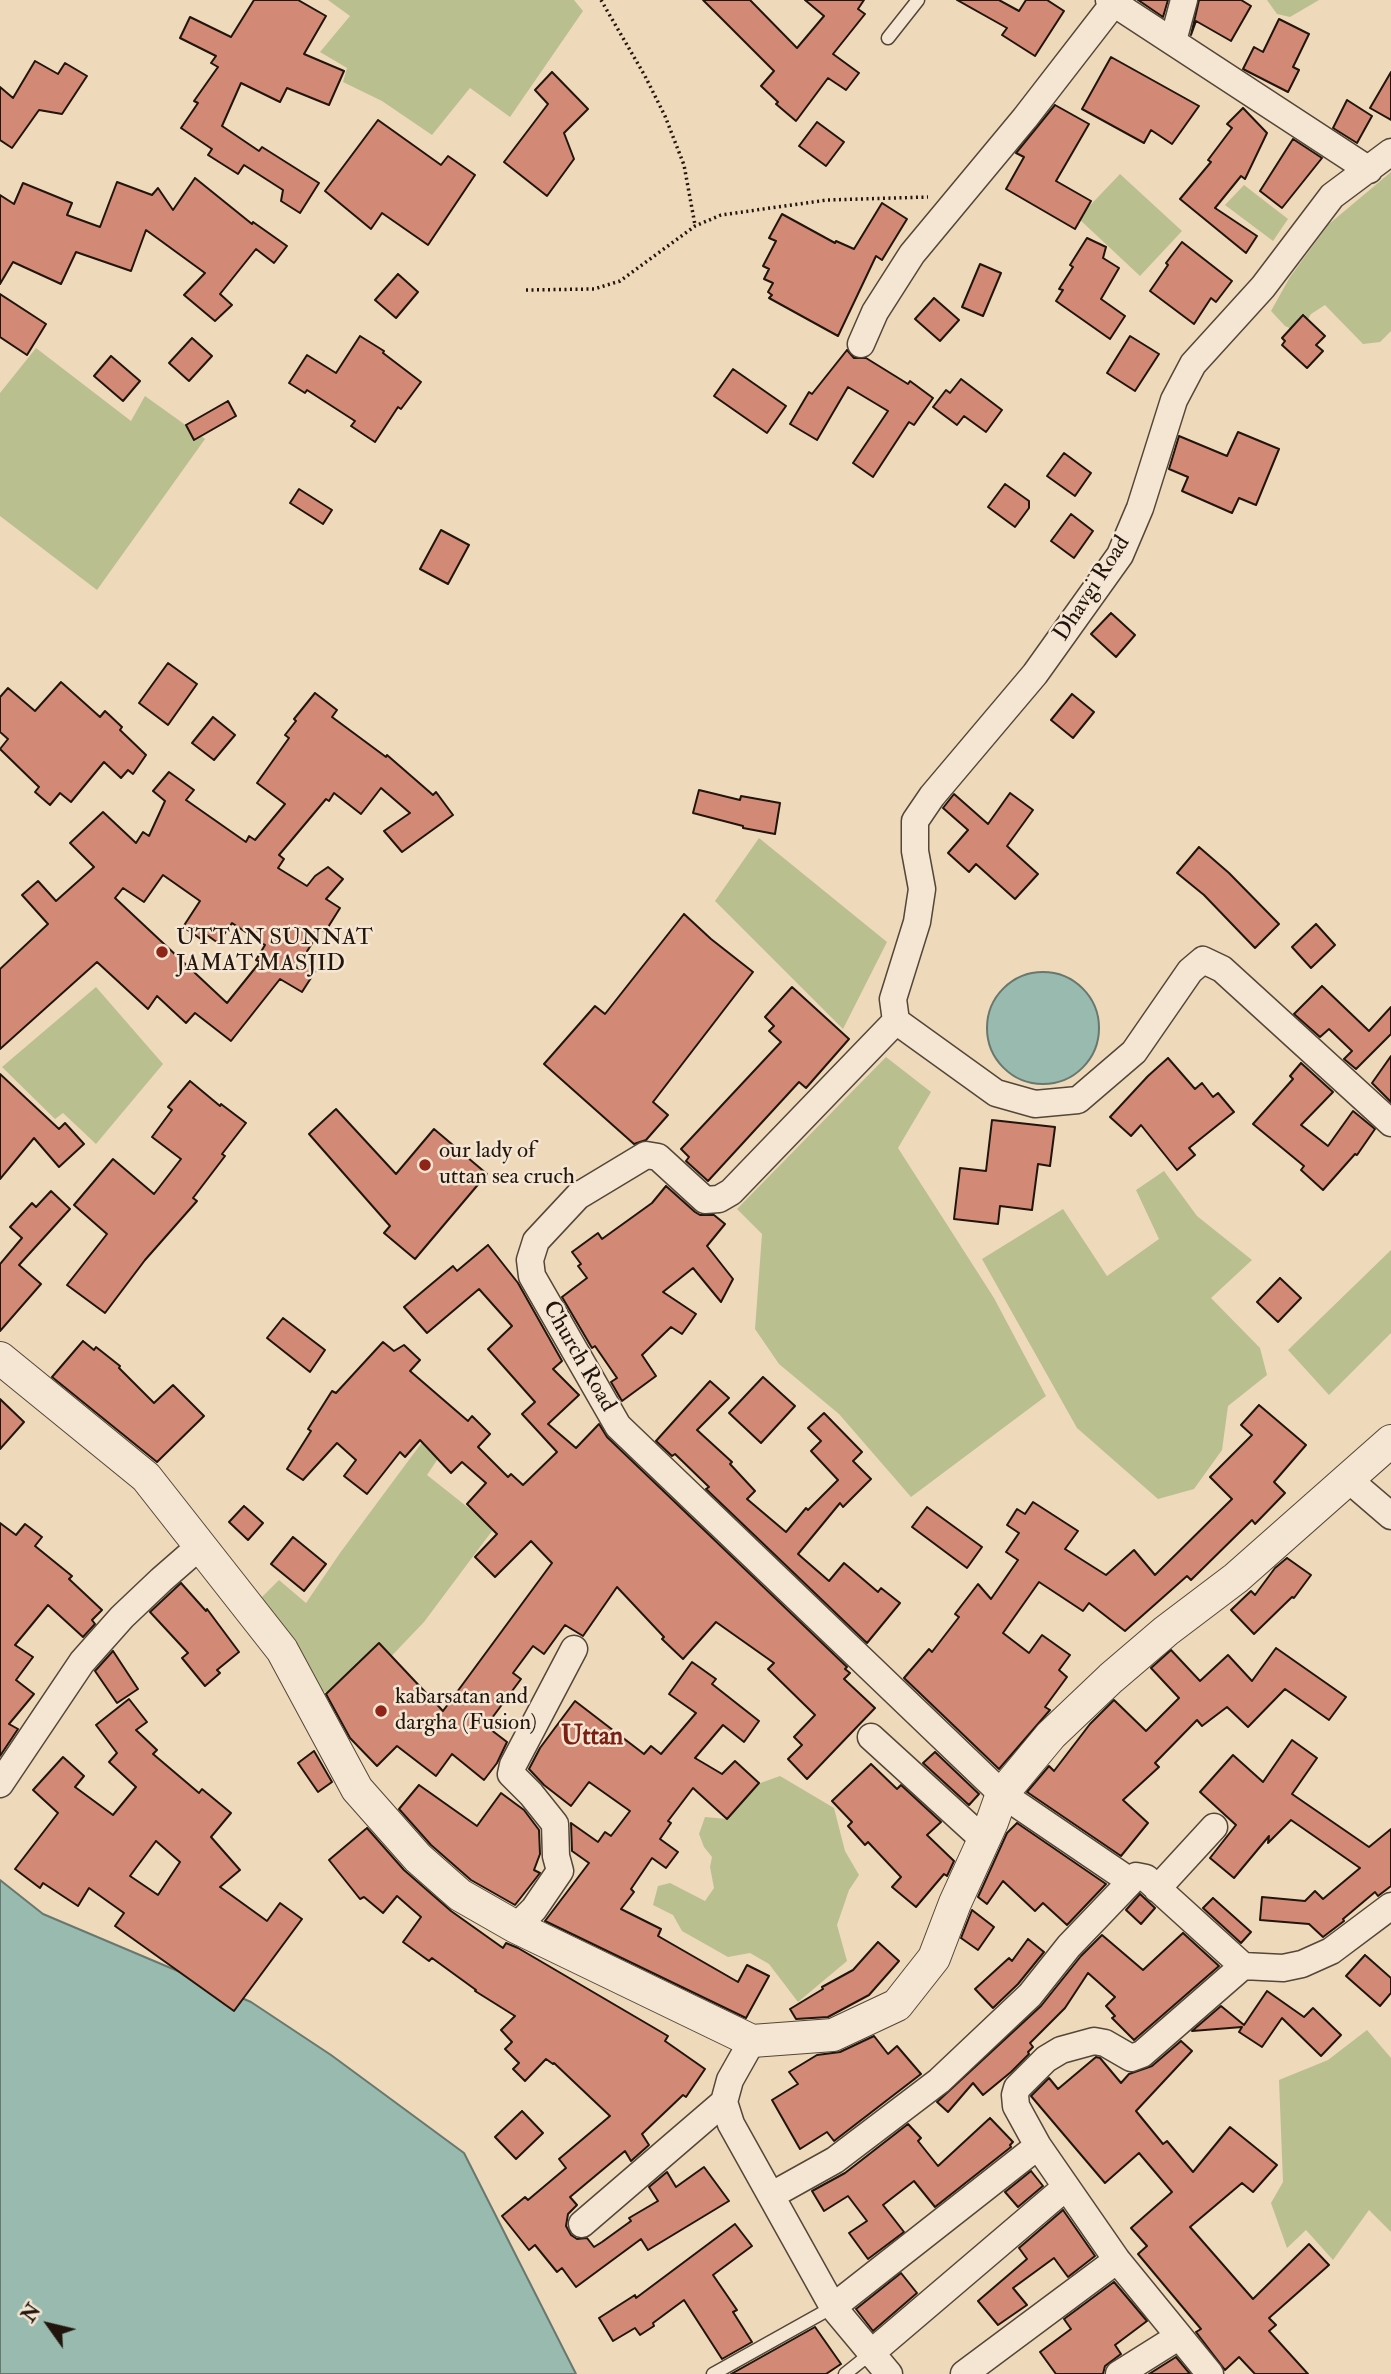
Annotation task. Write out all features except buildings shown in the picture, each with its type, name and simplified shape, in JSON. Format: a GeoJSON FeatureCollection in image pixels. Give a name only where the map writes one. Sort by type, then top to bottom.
{"type":"FeatureCollection","features":[{"type":"Feature","properties":{"kind":"street"},"geometry":{"type":"LineString","coordinates":[[1172,41],[1184,0]]}},
{"type":"Feature","properties":{"kind":"street"},"geometry":{"type":"LineString","coordinates":[[861,344],[875,312],[912,254],[1025,118],[1112,2],[1369,170]]}},
{"type":"Feature","properties":{"kind":"street","name":"Dhavgi Road"},"geometry":{"type":"LineString","coordinates":[[897,1021],[893,999],[917,922],[922,889],[915,851],[915,821],[932,796],[1035,674],[1120,555],[1140,508],[1174,400],[1193,364],[1263,287],[1332,196],[1391,152]]}},
{"type":"Feature","properties":{"kind":"street"},"geometry":{"type":"LineString","coordinates":[[897,1021],[996,1093],[1035,1104],[1079,1100],[1134,1052],[1190,971],[1203,960],[1222,969],[1391,1123]]}},
{"type":"Feature","properties":{"kind":"street","name":"Church Road"},"geometry":{"type":"LineString","coordinates":[[897,1021],[731,1192],[719,1199],[705,1200],[657,1157],[646,1155],[578,1196],[536,1241],[530,1260],[532,1276],[618,1426],[1002,1794]]}},
{"type":"Feature","properties":{"kind":"street"},"geometry":{"type":"LineString","coordinates":[[0,1358],[146,1477],[282,1650],[357,1789],[418,1858],[460,1895],[516,1927],[752,2041],[833,2035],[897,2005],[934,1958],[1002,1794],[1051,1735],[1111,1678],[1166,1631],[1236,1578],[1391,1441]]}},
{"type":"Feature","properties":{"kind":"street"},"geometry":{"type":"LineString","coordinates":[[1348,1479],[1391,1516]]}},
{"type":"Feature","properties":{"kind":"street"},"geometry":{"type":"LineString","coordinates":[[0,1784],[82,1662],[122,1617],[200,1546]]}},
{"type":"Feature","properties":{"kind":"street"},"geometry":{"type":"LineString","coordinates":[[516,1927],[534,1909],[560,1871],[556,1856],[555,1824],[511,1774],[513,1765],[574,1649]]}},
{"type":"Feature","properties":{"kind":"street"},"geometry":{"type":"LineString","coordinates":[[871,1737],[984,1840]]}},
{"type":"Feature","properties":{"kind":"street"},"geometry":{"type":"LineString","coordinates":[[1002,1794],[1130,1881]]}},
{"type":"Feature","properties":{"kind":"street"},"geometry":{"type":"LineString","coordinates":[[1157,1889],[1214,1827]]}},
{"type":"Feature","properties":{"kind":"street"},"geometry":{"type":"LineString","coordinates":[[772,2195],[835,2160],[939,2081],[1030,1996],[1069,1946],[1136,1876],[1142,1876],[1244,1966],[1283,1968],[1303,1964],[1331,1951],[1391,1906]]}},
{"type":"Feature","properties":{"kind":"street"},"geometry":{"type":"LineString","coordinates":[[1210,2374],[1117,2260],[1038,2146],[1016,2106],[1015,2095],[1017,2088],[1046,2059],[1061,2050],[1094,2041],[1105,2043],[1131,2057],[1142,2054],[1244,1966]]}},
{"type":"Feature","properties":{"kind":"street"},"geometry":{"type":"LineString","coordinates":[[752,2041],[730,2080],[724,2102],[731,2124],[833,2307],[889,2374]]}},
{"type":"Feature","properties":{"kind":"street"},"geometry":{"type":"LineString","coordinates":[[582,2224],[724,2102]]}},
{"type":"Feature","properties":{"kind":"street"},"geometry":{"type":"LineString","coordinates":[[833,2307],[1038,2146]]}},
{"type":"Feature","properties":{"kind":"street"},"geometry":{"type":"LineString","coordinates":[[870,2354],[1066,2187]]}},
{"type":"Feature","properties":{"kind":"street"},"geometry":{"type":"LineString","coordinates":[[964,2374],[1117,2260]]}},
{"type":"Feature","properties":{"kind":"street"},"geometry":{"type":"LineString","coordinates":[[1119,2374],[1178,2337]]}},
{"type":"Feature","properties":{"kind":"lane"},"geometry":{"type":"LineString","coordinates":[[888,37],[918,0]]}},
{"type":"Feature","properties":{"kind":"lane"},"geometry":{"type":"LineString","coordinates":[[713,2374],[833,2307]]}},
{"type":"Feature","properties":{"kind":"lane"},"geometry":{"type":"LineString","coordinates":[[845,2374],[870,2354]]}},
{"type":"Feature","properties":{"kind":"path"},"geometry":{"type":"LineString","coordinates":[[601,0],[666,116],[684,165],[695,226]]}},
{"type":"Feature","properties":{"kind":"path"},"geometry":{"type":"LineString","coordinates":[[526,290],[594,289],[620,281],[695,226],[721,215],[827,200],[961,195]]}},
{"type":"Feature","properties":{"kind":"green space"},"geometry":{"type":"Polygon","coordinates":[[[328,0],[574,0],[583,11],[510,117],[470,88],[432,135],[382,101],[343,82],[347,68],[320,52],[350,16],[328,0]]]}},
{"type":"Feature","properties":{"kind":"green space"},"geometry":{"type":"Polygon","coordinates":[[[1267,0],[1319,0],[1290,17],[1277,14],[1267,0]]]}},
{"type":"Feature","properties":{"kind":"green space"},"geometry":{"type":"Polygon","coordinates":[[[1391,172],[1391,331],[1380,342],[1363,344],[1325,305],[1311,314],[1300,333],[1285,326],[1271,311],[1290,277],[1329,224],[1391,172]]]}},
{"type":"Feature","properties":{"kind":"green space"},"geometry":{"type":"Polygon","coordinates":[[[1120,174],[1182,231],[1140,276],[1078,218],[1120,174]]]}},
{"type":"Feature","properties":{"kind":"green space"},"geometry":{"type":"Polygon","coordinates":[[[1244,185],[1288,219],[1273,241],[1225,205],[1244,185]]]}},
{"type":"Feature","properties":{"kind":"green space"},"geometry":{"type":"Polygon","coordinates":[[[36,348],[131,421],[145,396],[205,439],[97,590],[0,516],[0,393],[36,348]]]}},
{"type":"Feature","properties":{"kind":"green space"},"geometry":{"type":"Polygon","coordinates":[[[759,838],[887,942],[843,1029],[715,901],[759,838]]]}},
{"type":"Feature","properties":{"kind":"green space"},"geometry":{"type":"Polygon","coordinates":[[[96,987],[163,1064],[96,1144],[63,1113],[55,1119],[2,1067],[96,987]]]}},
{"type":"Feature","properties":{"kind":"green space"},"geometry":{"type":"Polygon","coordinates":[[[886,1057],[931,1092],[898,1148],[994,1298],[1046,1396],[911,1497],[839,1414],[779,1364],[755,1329],[762,1234],[737,1209],[886,1057]]]}},
{"type":"Feature","properties":{"kind":"green space"},"geometry":{"type":"Polygon","coordinates":[[[1164,1171],[1197,1216],[1252,1260],[1211,1298],[1260,1348],[1267,1375],[1228,1406],[1222,1450],[1194,1489],[1158,1499],[1077,1428],[982,1259],[1063,1209],[1107,1276],[1159,1239],[1136,1190],[1164,1171]]]}},
{"type":"Feature","properties":{"kind":"green space"},"geometry":{"type":"Polygon","coordinates":[[[1391,1250],[1391,1333],[1329,1395],[1288,1350],[1391,1250]]]}},
{"type":"Feature","properties":{"kind":"green space"},"geometry":{"type":"Polygon","coordinates":[[[440,1418],[455,1433],[427,1475],[485,1521],[492,1531],[424,1622],[381,1667],[340,1695],[317,1690],[258,1601],[279,1580],[306,1603],[440,1418]]]}},
{"type":"Feature","properties":{"kind":"green space"},"geometry":{"type":"Polygon","coordinates":[[[780,1776],[834,1808],[845,1851],[859,1875],[849,1890],[837,1925],[847,1961],[798,2002],[769,1964],[750,1953],[728,1957],[682,1931],[673,1915],[653,1905],[658,1886],[670,1883],[705,1901],[714,1888],[710,1867],[712,1857],[699,1834],[705,1817],[727,1819],[752,1786],[780,1776]]]}},
{"type":"Feature","properties":{"kind":"green space"},"geometry":{"type":"Polygon","coordinates":[[[1367,2030],[1391,2058],[1391,2232],[1369,2210],[1333,2260],[1306,2230],[1287,2248],[1271,2203],[1283,2182],[1279,2080],[1328,2060],[1367,2030]]]}},
{"type":"Feature","properties":{"kind":"water"},"geometry":{"type":"Polygon","coordinates":[[[1043,972],[1064,976],[1083,988],[1095,1007],[1099,1028],[1095,1049],[1083,1068],[1064,1080],[1043,1084],[1022,1080],[1003,1068],[991,1049],[987,1028],[991,1007],[1003,988],[1022,976],[1043,972]]]}},
{"type":"Feature","properties":{"kind":"water"},"geometry":{"type":"Polygon","coordinates":[[[0,1880],[43,1914],[251,2002],[331,2055],[464,2153],[576,2374],[0,2374],[0,1880]]]}},
{"type":"Feature","properties":{"kind":"place","name":"UTTAN SUNNAT JAMAT MASJID"},"geometry":{"type":"Point","coordinates":[162,952]}},
{"type":"Feature","properties":{"kind":"place","name":"our lady of uttan sea cruch"},"geometry":{"type":"Point","coordinates":[425,1165]}},
{"type":"Feature","properties":{"kind":"place","name":"kabarsatan and dargha (Fusion)"},"geometry":{"type":"Point","coordinates":[381,1711]}},
{"type":"Feature","properties":{"kind":"district","name":"Uttan"},"geometry":{"type":"Point","coordinates":[592,1738]}}]}
